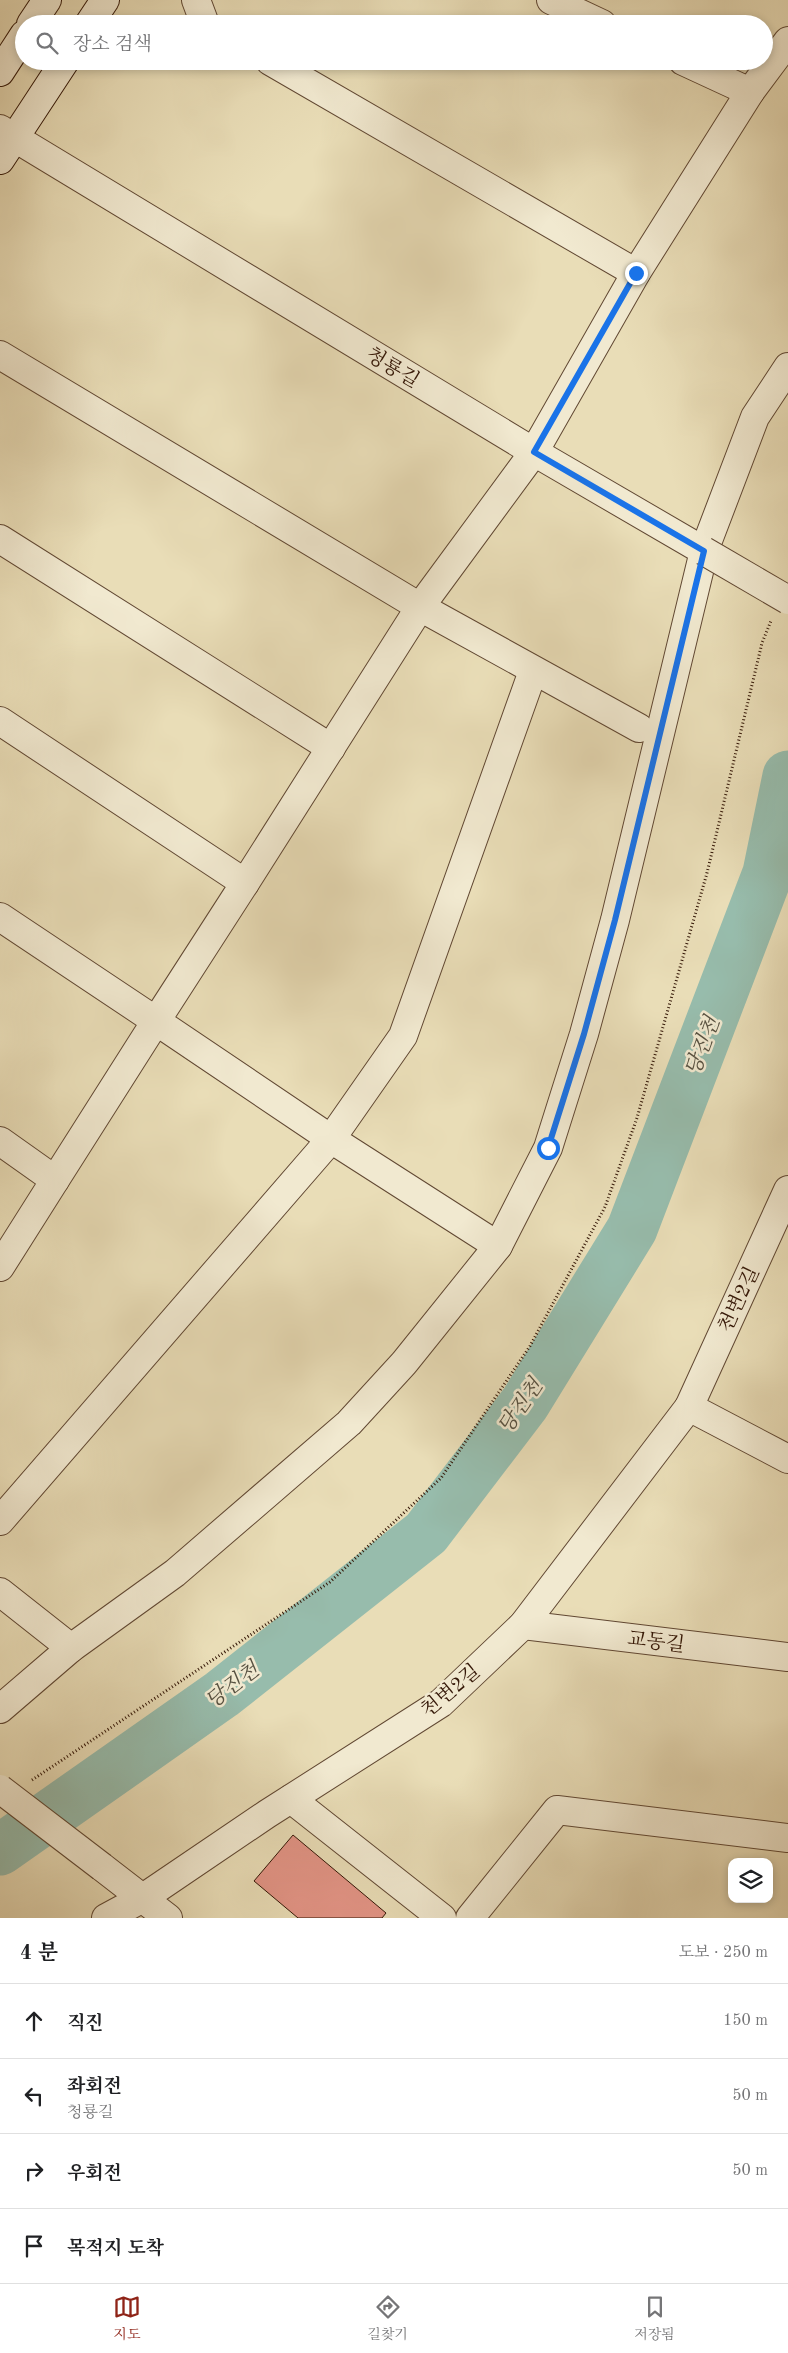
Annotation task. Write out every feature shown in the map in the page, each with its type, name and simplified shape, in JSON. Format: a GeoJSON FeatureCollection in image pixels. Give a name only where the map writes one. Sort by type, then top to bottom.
{"type":"FeatureCollection","features":[{"type":"Feature","properties":{"kind":"street"},"geometry":{"type":"LineString","coordinates":[[37,15],[47,0]]}},
{"type":"Feature","properties":{"kind":"street"},"geometry":{"type":"LineString","coordinates":[[95,15],[105,0]]}},
{"type":"Feature","properties":{"kind":"street"},"geometry":{"type":"LineString","coordinates":[[196,0],[202,15]]}},
{"type":"Feature","properties":{"kind":"street"},"geometry":{"type":"LineString","coordinates":[[551,0],[583,15]]}},
{"type":"Feature","properties":{"kind":"street"},"geometry":{"type":"LineString","coordinates":[[773,61],[788,41]]}},
{"type":"Feature","properties":{"kind":"street"},"geometry":{"type":"LineString","coordinates":[[0,72],[15,49]]}},
{"type":"Feature","properties":{"kind":"street"},"geometry":{"type":"LineString","coordinates":[[5,142],[57,70]]}},
{"type":"Feature","properties":{"kind":"street"},"geometry":{"type":"LineString","coordinates":[[286,70],[636,273]]}},
{"type":"Feature","properties":{"kind":"street"},"geometry":{"type":"LineString","coordinates":[[702,70],[750,92]]}},
{"type":"Feature","properties":{"kind":"street"},"geometry":{"type":"LineString","coordinates":[[0,1267],[420,607],[534,452],[636,273],[750,92],[766,70]]}},
{"type":"Feature","properties":{"kind":"street","name":"청룡길"},"geometry":{"type":"LineString","coordinates":[[5,142],[788,600]]}},
{"type":"Feature","properties":{"kind":"street"},"geometry":{"type":"LineString","coordinates":[[0,355],[420,607],[639,728]]}},
{"type":"Feature","properties":{"kind":"street"},"geometry":{"type":"LineString","coordinates":[[0,1708],[71,1648],[175,1573],[349,1423],[404,1363],[498,1246],[548,1148],[584,1034],[615,920],[704,551],[755,417],[788,367]]}},
{"type":"Feature","properties":{"kind":"street"},"geometry":{"type":"LineString","coordinates":[[0,539],[330,748]]}},
{"type":"Feature","properties":{"kind":"street"},"geometry":{"type":"LineString","coordinates":[[0,1522],[331,1139],[403,1036],[533,671]]}},
{"type":"Feature","properties":{"kind":"street"},"geometry":{"type":"LineString","coordinates":[[0,721],[245,883]]}},
{"type":"Feature","properties":{"kind":"street"},"geometry":{"type":"LineString","coordinates":[[0,917],[331,1139],[498,1246]]}},
{"type":"Feature","properties":{"kind":"street"},"geometry":{"type":"LineString","coordinates":[[0,1142],[55,1180]]}},
{"type":"Feature","properties":{"kind":"street","name":"천변2길"},"geometry":{"type":"LineString","coordinates":[[106,1918],[143,1898],[291,1799],[440,1703],[523,1625],[689,1407],[788,1190]]}},
{"type":"Feature","properties":{"kind":"street"},"geometry":{"type":"LineString","coordinates":[[689,1407],[788,1459]]}},
{"type":"Feature","properties":{"kind":"street"},"geometry":{"type":"LineString","coordinates":[[0,1592],[71,1648]]}},
{"type":"Feature","properties":{"kind":"street","name":"교동길"},"geometry":{"type":"LineString","coordinates":[[523,1625],[788,1657]]}},
{"type":"Feature","properties":{"kind":"street"},"geometry":{"type":"LineString","coordinates":[[0,1789],[168,1918]]}},
{"type":"Feature","properties":{"kind":"street"},"geometry":{"type":"LineString","coordinates":[[291,1799],[442,1918]]}},
{"type":"Feature","properties":{"kind":"street"},"geometry":{"type":"LineString","coordinates":[[470,1918],[557,1810],[788,1838]]}},
{"type":"Feature","properties":{"kind":"building"},"geometry":{"type":"Polygon","coordinates":[[[293,1835],[386,1913],[382,1918],[298,1918],[254,1881],[293,1835]]]}},
{"type":"Feature","properties":{"kind":"waterway","name":"당진천"},"geometry":{"type":"LineString","coordinates":[[0,1850],[222,1694],[426,1533],[525,1403],[632,1229],[768,873],[788,776]]}},
{"type":"Feature","properties":{"kind":"route"},"geometry":{"type":"LineString","coordinates":[[548,1148],[584,1034],[615,920],[704,551],[534,452],[636,273]]}}]}
